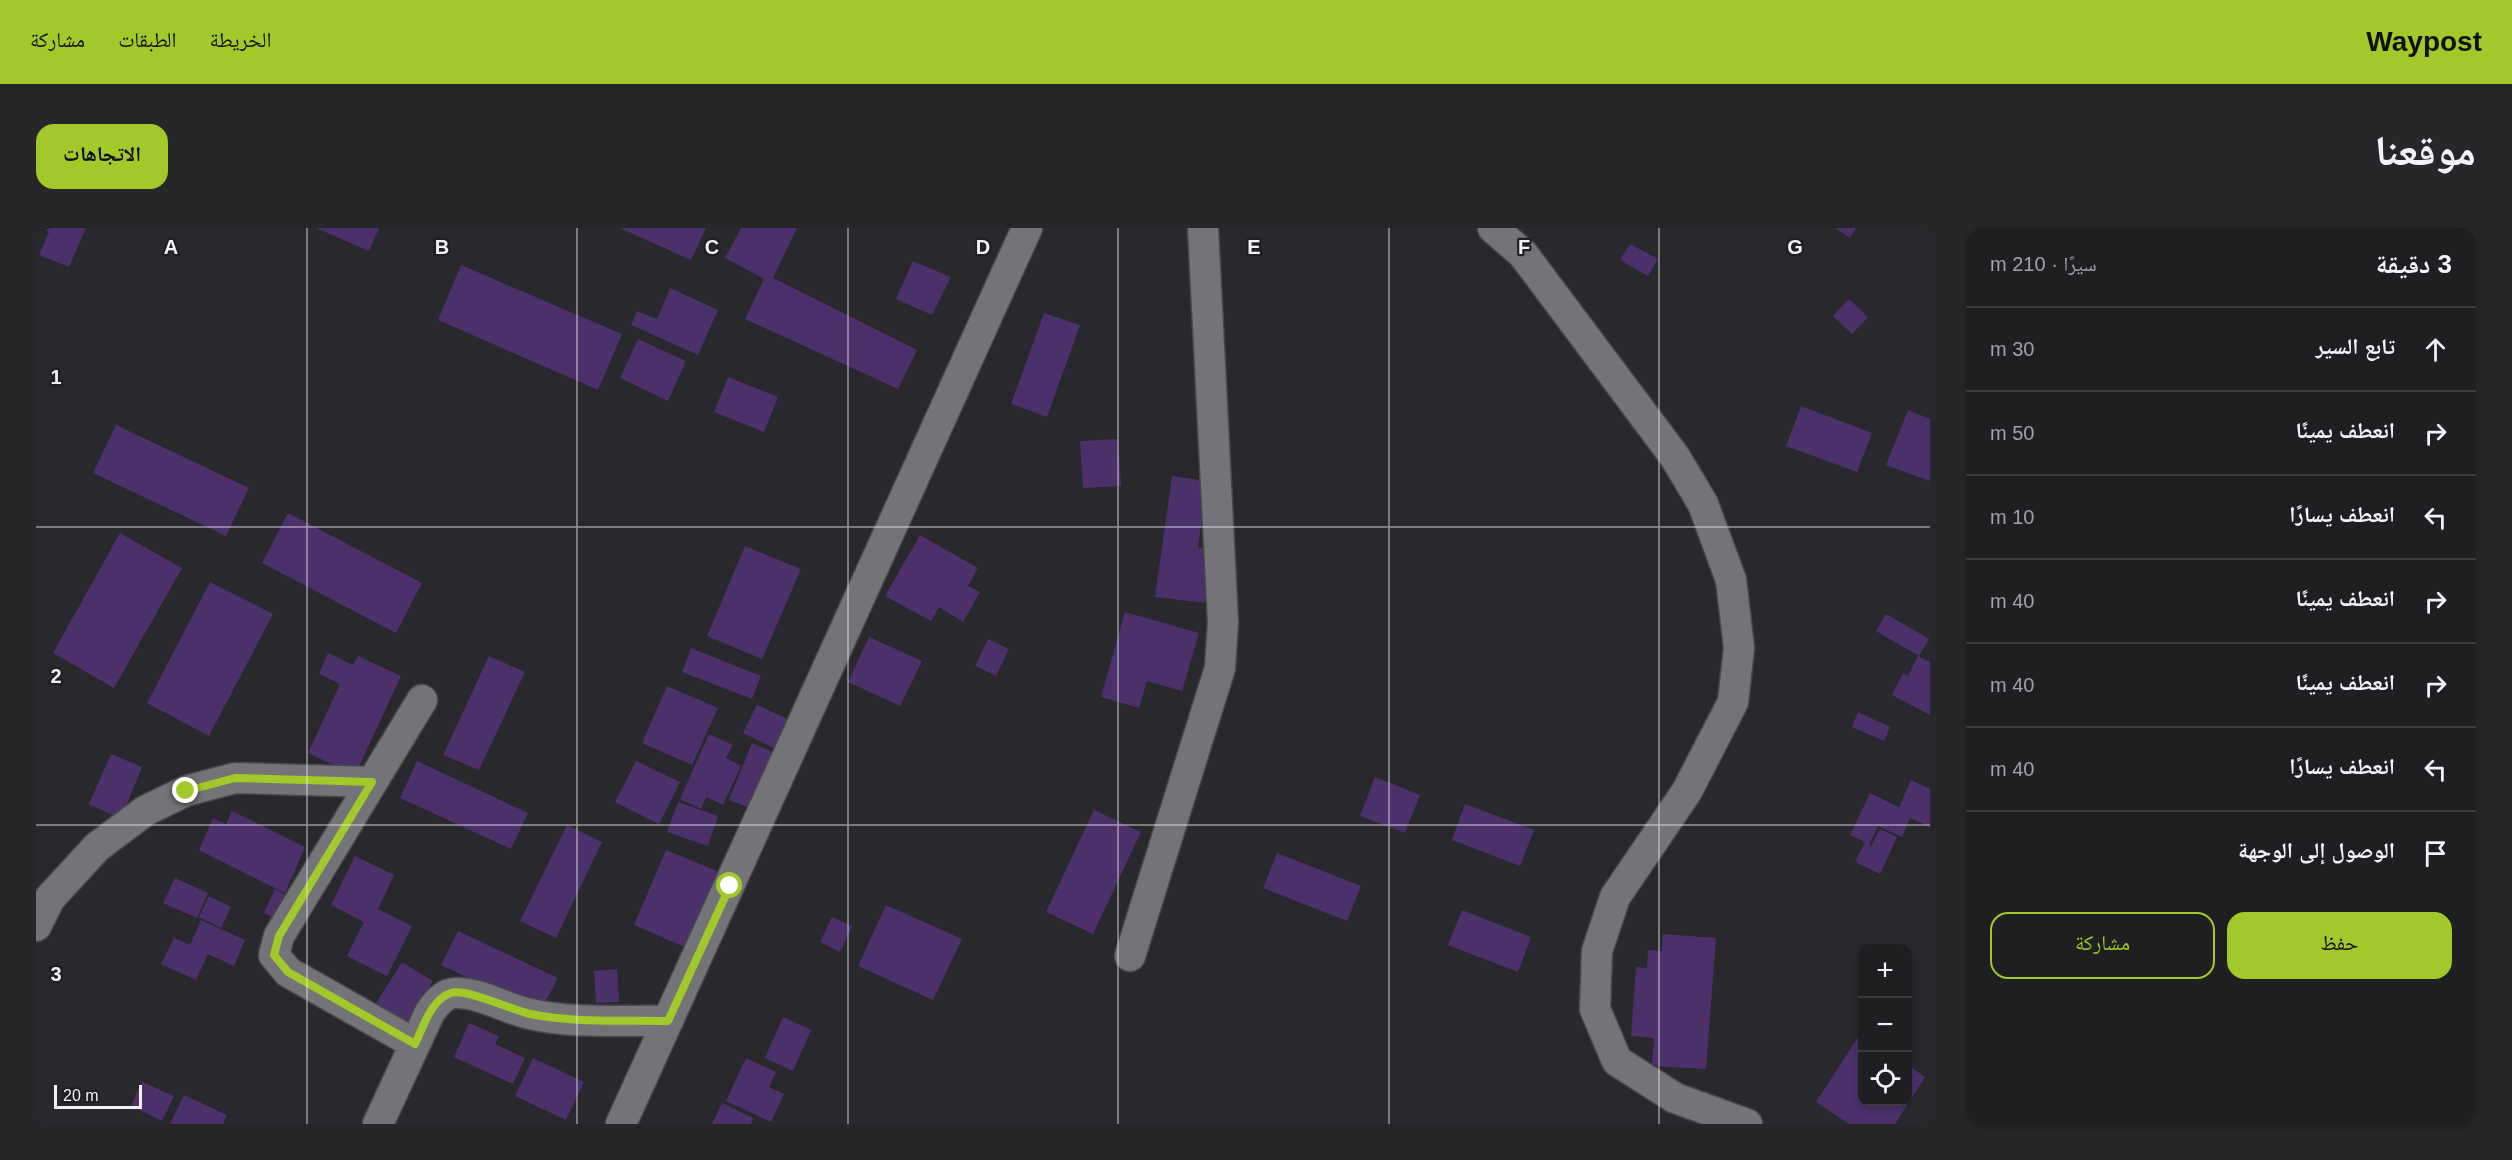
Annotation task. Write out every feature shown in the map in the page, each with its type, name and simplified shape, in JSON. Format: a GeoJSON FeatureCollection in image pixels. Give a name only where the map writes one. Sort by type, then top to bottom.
{"type":"FeatureCollection","features":[{"type":"Feature","properties":{"kind":"street"},"geometry":{"type":"LineString","coordinates":[[621,1124],[1027,228]]}},
{"type":"Feature","properties":{"kind":"street"},"geometry":{"type":"LineString","coordinates":[[1130,956],[1220,668],[1223,622],[1203,228]]}},
{"type":"Feature","properties":{"kind":"street"},"geometry":{"type":"LineString","coordinates":[[1493,228],[1523,254],[1675,458],[1703,504],[1731,580],[1739,648],[1733,702],[1687,792],[1615,897],[1597,951],[1595,1009],[1617,1061],[1675,1098],[1747,1124]]}},
{"type":"Feature","properties":{"kind":"street"},"geometry":{"type":"LineString","coordinates":[[415,1044],[288,972],[274,955],[279,936],[422,700]]}},
{"type":"Feature","properties":{"kind":"street"},"geometry":{"type":"LineString","coordinates":[[36,926],[50,897],[97,847],[145,811],[186,791],[235,778],[372,782]]}},
{"type":"Feature","properties":{"kind":"street"},"geometry":{"type":"LineString","coordinates":[[378,1124],[430,1012],[439,1000],[451,993],[464,993],[529,1014],[554,1018],[668,1021]]}},
{"type":"Feature","properties":{"kind":"building"},"geometry":{"type":"Polygon","coordinates":[[[40,228],[86,228],[69,267],[39,255],[49,232],[40,228]]]}},
{"type":"Feature","properties":{"kind":"building"},"geometry":{"type":"Polygon","coordinates":[[[316,228],[379,228],[369,251],[316,228]]]}},
{"type":"Feature","properties":{"kind":"building"},"geometry":{"type":"Polygon","coordinates":[[[620,228],[706,228],[691,260],[620,228]]]}},
{"type":"Feature","properties":{"kind":"building"},"geometry":{"type":"Polygon","coordinates":[[[741,228],[797,228],[773,278],[917,350],[898,389],[745,319],[764,279],[725,258],[741,228]]]}},
{"type":"Feature","properties":{"kind":"building"},"geometry":{"type":"Polygon","coordinates":[[[1835,228],[1856,228],[1850,238],[1835,228]]]}},
{"type":"Feature","properties":{"kind":"building"},"geometry":{"type":"Polygon","coordinates":[[[1630,244],[1658,259],[1648,276],[1620,260],[1630,244]]]}},
{"type":"Feature","properties":{"kind":"building"},"geometry":{"type":"Polygon","coordinates":[[[913,261],[951,277],[932,315],[896,299],[913,261]]]}},
{"type":"Feature","properties":{"kind":"building"},"geometry":{"type":"Polygon","coordinates":[[[461,265],[622,334],[598,390],[438,320],[461,265]]]}},
{"type":"Feature","properties":{"kind":"building"},"geometry":{"type":"Polygon","coordinates":[[[670,288],[718,310],[698,355],[631,325],[637,311],[657,319],[670,288]]]}},
{"type":"Feature","properties":{"kind":"building"},"geometry":{"type":"Polygon","coordinates":[[[1849,299],[1868,317],[1852,334],[1833,316],[1849,299]]]}},
{"type":"Feature","properties":{"kind":"building"},"geometry":{"type":"Polygon","coordinates":[[[1044,313],[1080,325],[1047,417],[1011,404],[1044,313]]]}},
{"type":"Feature","properties":{"kind":"building"},"geometry":{"type":"Polygon","coordinates":[[[638,339],[686,361],[668,401],[620,378],[638,339]]]}},
{"type":"Feature","properties":{"kind":"building"},"geometry":{"type":"Polygon","coordinates":[[[728,377],[778,397],[764,432],[714,412],[728,377]]]}},
{"type":"Feature","properties":{"kind":"building"},"geometry":{"type":"Polygon","coordinates":[[[1801,406],[1872,433],[1857,472],[1786,446],[1801,406]]]}},
{"type":"Feature","properties":{"kind":"building"},"geometry":{"type":"Polygon","coordinates":[[[1908,410],[1930,419],[1930,481],[1886,465],[1908,410]]]}},
{"type":"Feature","properties":{"kind":"building"},"geometry":{"type":"Polygon","coordinates":[[[116,425],[249,488],[226,536],[93,473],[116,425]]]}},
{"type":"Feature","properties":{"kind":"building"},"geometry":{"type":"Polygon","coordinates":[[[1118,439],[1121,486],[1083,488],[1080,441],[1118,439]]]}},
{"type":"Feature","properties":{"kind":"building"},"geometry":{"type":"Polygon","coordinates":[[[1172,476],[1207,481],[1198,547],[1213,549],[1206,603],[1155,597],[1172,476]]]}},
{"type":"Feature","properties":{"kind":"building"},"geometry":{"type":"Polygon","coordinates":[[[288,513],[422,583],[396,633],[262,563],[288,513]]]}},
{"type":"Feature","properties":{"kind":"building"},"geometry":{"type":"Polygon","coordinates":[[[120,533],[182,568],[114,688],[53,653],[120,533]]]}},
{"type":"Feature","properties":{"kind":"building"},"geometry":{"type":"Polygon","coordinates":[[[920,535],[978,568],[968,586],[980,592],[963,622],[939,607],[931,621],[885,596],[920,535]]]}},
{"type":"Feature","properties":{"kind":"building"},"geometry":{"type":"Polygon","coordinates":[[[745,546],[801,569],[762,659],[707,636],[745,546]]]}},
{"type":"Feature","properties":{"kind":"building"},"geometry":{"type":"Polygon","coordinates":[[[210,582],[273,614],[209,736],[147,703],[210,582]]]}},
{"type":"Feature","properties":{"kind":"building"},"geometry":{"type":"Polygon","coordinates":[[[1125,612],[1199,633],[1182,691],[1147,681],[1139,708],[1101,697],[1125,612]]]}},
{"type":"Feature","properties":{"kind":"building"},"geometry":{"type":"Polygon","coordinates":[[[1886,614],[1929,639],[1919,656],[1876,631],[1886,614]]]}},
{"type":"Feature","properties":{"kind":"building"},"geometry":{"type":"Polygon","coordinates":[[[869,637],[922,661],[900,706],[848,682],[869,637]]]}},
{"type":"Feature","properties":{"kind":"building"},"geometry":{"type":"Polygon","coordinates":[[[988,639],[1009,649],[996,676],[975,666],[988,639]]]}},
{"type":"Feature","properties":{"kind":"building"},"geometry":{"type":"Polygon","coordinates":[[[691,648],[761,676],[752,699],[682,672],[691,648]]]}},
{"type":"Feature","properties":{"kind":"building"},"geometry":{"type":"Polygon","coordinates":[[[328,653],[353,665],[358,656],[401,676],[355,775],[308,753],[340,684],[319,674],[328,653]]]}},
{"type":"Feature","properties":{"kind":"building"},"geometry":{"type":"Polygon","coordinates":[[[489,656],[525,672],[479,770],[443,755],[489,656]]]}},
{"type":"Feature","properties":{"kind":"building"},"geometry":{"type":"Polygon","coordinates":[[[1918,656],[1930,662],[1930,715],[1892,695],[1903,673],[1908,676],[1918,656]]]}},
{"type":"Feature","properties":{"kind":"building"},"geometry":{"type":"Polygon","coordinates":[[[667,686],[718,708],[692,765],[642,743],[667,686]]]}},
{"type":"Feature","properties":{"kind":"building"},"geometry":{"type":"Polygon","coordinates":[[[757,705],[794,722],[780,751],[743,733],[757,705]]]}},
{"type":"Feature","properties":{"kind":"building"},"geometry":{"type":"Polygon","coordinates":[[[1858,712],[1890,727],[1884,741],[1852,727],[1858,712]]]}},
{"type":"Feature","properties":{"kind":"building"},"geometry":{"type":"Polygon","coordinates":[[[709,734],[733,745],[726,758],[741,766],[723,805],[706,797],[701,809],[680,799],[709,734]]]}},
{"type":"Feature","properties":{"kind":"building"},"geometry":{"type":"Polygon","coordinates":[[[752,743],[777,754],[755,810],[729,800],[752,743]]]}},
{"type":"Feature","properties":{"kind":"building"},"geometry":{"type":"Polygon","coordinates":[[[111,754],[142,767],[121,819],[89,804],[111,754]]]}},
{"type":"Feature","properties":{"kind":"building"},"geometry":{"type":"Polygon","coordinates":[[[417,761],[528,813],[511,849],[400,798],[417,761]]]}},
{"type":"Feature","properties":{"kind":"building"},"geometry":{"type":"Polygon","coordinates":[[[636,761],[680,782],[659,824],[615,802],[636,761]]]}},
{"type":"Feature","properties":{"kind":"building"},"geometry":{"type":"Polygon","coordinates":[[[1375,777],[1420,795],[1405,833],[1360,816],[1375,777]]]}},
{"type":"Feature","properties":{"kind":"building"},"geometry":{"type":"Polygon","coordinates":[[[1911,780],[1930,789],[1930,827],[1910,818],[1902,837],[1878,826],[1869,845],[1871,846],[1880,829],[1897,837],[1880,874],[1855,862],[1865,842],[1850,835],[1870,793],[1899,807],[1911,780]]]}},
{"type":"Feature","properties":{"kind":"building"},"geometry":{"type":"Polygon","coordinates":[[[678,802],[718,816],[708,846],[667,832],[678,802]]]}},
{"type":"Feature","properties":{"kind":"building"},"geometry":{"type":"Polygon","coordinates":[[[1465,804],[1534,830],[1520,866],[1452,840],[1465,804]]]}},
{"type":"Feature","properties":{"kind":"building"},"geometry":{"type":"Polygon","coordinates":[[[1094,810],[1141,832],[1093,934],[1046,912],[1094,810]]]}},
{"type":"Feature","properties":{"kind":"building"},"geometry":{"type":"Polygon","coordinates":[[[232,811],[305,847],[285,893],[199,850],[213,818],[226,824],[232,811]]]}},
{"type":"Feature","properties":{"kind":"building"},"geometry":{"type":"Polygon","coordinates":[[[567,825],[602,842],[556,938],[520,921],[567,825]]]}},
{"type":"Feature","properties":{"kind":"building"},"geometry":{"type":"Polygon","coordinates":[[[666,850],[719,872],[687,948],[634,925],[666,850]]]}},
{"type":"Feature","properties":{"kind":"building"},"geometry":{"type":"Polygon","coordinates":[[[1277,853],[1361,886],[1347,921],[1263,888],[1277,853]]]}},
{"type":"Feature","properties":{"kind":"building"},"geometry":{"type":"Polygon","coordinates":[[[355,856],[394,875],[378,909],[412,926],[387,976],[347,956],[364,922],[331,905],[355,856]]]}},
{"type":"Feature","properties":{"kind":"building"},"geometry":{"type":"Polygon","coordinates":[[[175,878],[208,893],[197,918],[163,903],[175,878]]]}},
{"type":"Feature","properties":{"kind":"building"},"geometry":{"type":"Polygon","coordinates":[[[275,889],[288,896],[277,919],[264,913],[275,889]]]}},
{"type":"Feature","properties":{"kind":"building"},"geometry":{"type":"Polygon","coordinates":[[[209,896],[231,907],[221,928],[199,917],[209,896]]]}},
{"type":"Feature","properties":{"kind":"building"},"geometry":{"type":"Polygon","coordinates":[[[886,905],[962,939],[933,1000],[858,966],[886,905]]]}},
{"type":"Feature","properties":{"kind":"building"},"geometry":{"type":"Polygon","coordinates":[[[1462,910],[1531,937],[1518,972],[1448,945],[1462,910]]]}},
{"type":"Feature","properties":{"kind":"building"},"geometry":{"type":"Polygon","coordinates":[[[832,917],[852,926],[840,952],[820,942],[832,917]]]}},
{"type":"Feature","properties":{"kind":"building"},"geometry":{"type":"Polygon","coordinates":[[[201,920],[245,940],[234,966],[208,954],[196,980],[161,964],[174,938],[190,945],[201,920]]]}},
{"type":"Feature","properties":{"kind":"building"},"geometry":{"type":"Polygon","coordinates":[[[458,931],[558,978],[540,1012],[441,965],[458,931]]]}},
{"type":"Feature","properties":{"kind":"building"},"geometry":{"type":"Polygon","coordinates":[[[1663,934],[1716,938],[1706,1069],[1652,1066],[1654,1038],[1631,1036],[1636,967],[1647,968],[1648,950],[1662,951],[1663,934]]]}},
{"type":"Feature","properties":{"kind":"building"},"geometry":{"type":"Polygon","coordinates":[[[402,962],[433,981],[404,1027],[373,1008],[402,962]]]}},
{"type":"Feature","properties":{"kind":"building"},"geometry":{"type":"Polygon","coordinates":[[[617,969],[619,1002],[596,1003],[594,971],[617,969]]]}},
{"type":"Feature","properties":{"kind":"building"},"geometry":{"type":"Polygon","coordinates":[[[783,1017],[811,1030],[793,1071],[765,1058],[783,1017]]]}},
{"type":"Feature","properties":{"kind":"building"},"geometry":{"type":"Polygon","coordinates":[[[469,1023],[499,1036],[495,1044],[525,1058],[513,1084],[454,1057],[469,1023]]]}},
{"type":"Feature","properties":{"kind":"building"},"geometry":{"type":"Polygon","coordinates":[[[1858,1037],[1858,1106],[1906,1106],[1895,1124],[1849,1124],[1816,1102],[1858,1037]]]}},
{"type":"Feature","properties":{"kind":"building"},"geometry":{"type":"Polygon","coordinates":[[[533,1058],[584,1082],[566,1120],[515,1096],[533,1058]]]}},
{"type":"Feature","properties":{"kind":"building"},"geometry":{"type":"Polygon","coordinates":[[[746,1058],[776,1072],[769,1087],[784,1094],[771,1122],[726,1101],[746,1058]]]}},
{"type":"Feature","properties":{"kind":"building"},"geometry":{"type":"Polygon","coordinates":[[[1912,1068],[1925,1077],[1912,1097],[1912,1068]]]}},
{"type":"Feature","properties":{"kind":"building"},"geometry":{"type":"Polygon","coordinates":[[[142,1082],[174,1096],[162,1121],[131,1106],[142,1082]]]}},
{"type":"Feature","properties":{"kind":"building"},"geometry":{"type":"Polygon","coordinates":[[[184,1095],[227,1115],[223,1124],[170,1124],[184,1095]]]}},
{"type":"Feature","properties":{"kind":"building"},"geometry":{"type":"Polygon","coordinates":[[[722,1103],[753,1118],[751,1124],[712,1124],[722,1103]]]}},
{"type":"Feature","properties":{"kind":"route"},"geometry":{"type":"LineString","coordinates":[[186,791],[235,778],[372,782],[279,936],[274,955],[288,972],[415,1044],[430,1012],[439,1000],[451,993],[464,993],[529,1014],[554,1018],[668,1021],[730,886]]}}]}
